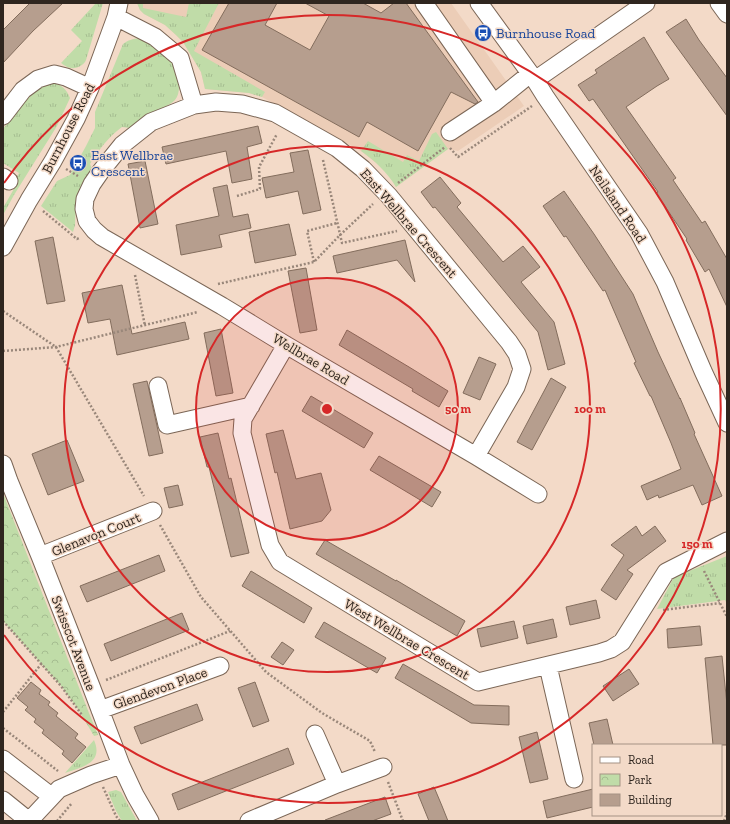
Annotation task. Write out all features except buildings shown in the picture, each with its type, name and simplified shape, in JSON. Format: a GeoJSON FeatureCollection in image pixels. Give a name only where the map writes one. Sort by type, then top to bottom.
{"type":"FeatureCollection","features":[{"type":"Feature","properties":{"kind":"street"},"geometry":{"type":"LineString","coordinates":[[424,3],[494,103]]}},
{"type":"Feature","properties":{"kind":"street","name":"Neilsland Road"},"geometry":{"type":"LineString","coordinates":[[479,3],[533,77],[639,233],[665,282],[727,423]]}},
{"type":"Feature","properties":{"kind":"street"},"geometry":{"type":"LineString","coordinates":[[450,132],[646,3]]}},
{"type":"Feature","properties":{"kind":"street"},"geometry":{"type":"LineString","coordinates":[[719,3],[727,14]]}},
{"type":"Feature","properties":{"kind":"street"},"geometry":{"type":"LineString","coordinates":[[118,10],[155,37],[180,58],[194,105]]}},
{"type":"Feature","properties":{"kind":"street","name":"Burnhouse Road"},"geometry":{"type":"LineString","coordinates":[[3,247],[76,119],[90,88],[118,10]]}},
{"type":"Feature","properties":{"kind":"street"},"geometry":{"type":"LineString","coordinates":[[3,116],[23,90],[38,79],[54,74],[66,77],[90,88]]}},
{"type":"Feature","properties":{"kind":"street","name":"East Wellbrae Crescent"},"geometry":{"type":"LineString","coordinates":[[90,225],[84,208],[85,199],[100,171],[122,145],[151,122],[194,105],[216,102],[242,104],[275,113],[337,148],[363,169],[389,196],[517,354],[522,369],[516,387],[476,456]]}},
{"type":"Feature","properties":{"kind":"street","name":"Wellbrae Road"},"geometry":{"type":"LineString","coordinates":[[90,225],[102,237],[222,306],[538,494]]}},
{"type":"Feature","properties":{"kind":"street","name":"West Wellbrae Crescent"},"geometry":{"type":"LineString","coordinates":[[286,345],[243,419],[242,433],[270,545],[280,562],[478,682],[548,666],[611,649],[622,642],[666,572],[727,541]]}},
{"type":"Feature","properties":{"kind":"street"},"geometry":{"type":"LineString","coordinates":[[158,386],[167,425],[251,406]]}},
{"type":"Feature","properties":{"kind":"street","name":"Swisscot Avenue"},"geometry":{"type":"LineString","coordinates":[[3,464],[121,765],[135,795],[150,821]]}},
{"type":"Feature","properties":{"kind":"street","name":"Glenavon Court"},"geometry":{"type":"LineString","coordinates":[[40,556],[153,512]]}},
{"type":"Feature","properties":{"kind":"street","name":"Glendevon Place"},"geometry":{"type":"LineString","coordinates":[[100,710],[220,666]]}},
{"type":"Feature","properties":{"kind":"street"},"geometry":{"type":"LineString","coordinates":[[548,666],[574,779]]}},
{"type":"Feature","properties":{"kind":"street"},"geometry":{"type":"LineString","coordinates":[[315,734],[337,784]]}},
{"type":"Feature","properties":{"kind":"street"},"geometry":{"type":"LineString","coordinates":[[3,759],[51,796]]}},
{"type":"Feature","properties":{"kind":"street"},"geometry":{"type":"LineString","coordinates":[[3,800],[28,821],[59,789],[121,765]]}},
{"type":"Feature","properties":{"kind":"street"},"geometry":{"type":"LineString","coordinates":[[249,821],[337,784],[383,767]]}},
{"type":"Feature","properties":{"kind":"path"},"geometry":{"type":"LineString","coordinates":[[236,196],[260,189],[259,167],[286,119]]}},
{"type":"Feature","properties":{"kind":"path"},"geometry":{"type":"LineString","coordinates":[[319,138],[342,243],[415,227]]}},
{"type":"Feature","properties":{"kind":"path"},"geometry":{"type":"LineString","coordinates":[[53,161],[92,184]]}},
{"type":"Feature","properties":{"kind":"path"},"geometry":{"type":"LineString","coordinates":[[29,200],[77,239],[90,225]]}},
{"type":"Feature","properties":{"kind":"path"},"geometry":{"type":"LineString","coordinates":[[314,262],[307,231],[337,223]]}},
{"type":"Feature","properties":{"kind":"path"},"geometry":{"type":"LineString","coordinates":[[131,254],[145,326]]}},
{"type":"Feature","properties":{"kind":"path"},"geometry":{"type":"LineString","coordinates":[[3,351],[56,347],[222,306]]}},
{"type":"Feature","properties":{"kind":"path"},"geometry":{"type":"LineString","coordinates":[[3,312],[56,347],[201,597],[230,631],[266,672],[322,713],[370,741],[383,767],[404,821]]}},
{"type":"Feature","properties":{"kind":"path"},"geometry":{"type":"LineString","coordinates":[[697,556],[727,617]]}},
{"type":"Feature","properties":{"kind":"path"},"geometry":{"type":"LineString","coordinates":[[640,612],[720,603]]}},
{"type":"Feature","properties":{"kind":"path"},"geometry":{"type":"LineString","coordinates":[[3,620],[42,663],[82,715]]}},
{"type":"Feature","properties":{"kind":"path"},"geometry":{"type":"LineString","coordinates":[[91,686],[230,631]]}},
{"type":"Feature","properties":{"kind":"path"},"geometry":{"type":"LineString","coordinates":[[3,712],[42,663]]}},
{"type":"Feature","properties":{"kind":"path"},"geometry":{"type":"LineString","coordinates":[[3,728],[59,772]]}},
{"type":"Feature","properties":{"kind":"path"},"geometry":{"type":"LineString","coordinates":[[96,774],[116,816],[120,821]]}},
{"type":"Feature","properties":{"kind":"path"},"geometry":{"type":"LineString","coordinates":[[724,821],[727,813]]}},
{"type":"Feature","properties":{"kind":"shaded area"},"geometry":{"type":"Polygon","coordinates":[[[137,3],[451,3],[524,106],[458,151],[448,149],[396,187],[391,178],[380,166],[361,151],[262,97],[249,93],[205,89],[201,72],[183,42],[165,25],[144,14],[140,10],[137,3]]]}},
{"type":"Feature","properties":{"kind":"green space"},"geometry":{"type":"Polygon","coordinates":[[[96,3],[103,3],[86,60],[84,64],[78,67],[67,67],[61,63],[82,41],[71,30],[96,3]]]}},
{"type":"Feature","properties":{"kind":"green space"},"geometry":{"type":"Polygon","coordinates":[[[137,3],[143,3],[143,8],[186,17],[189,3],[219,3],[194,51],[265,92],[262,97],[249,93],[205,89],[201,72],[183,42],[165,25],[144,14],[140,10],[137,3]]]}},
{"type":"Feature","properties":{"kind":"green space"},"geometry":{"type":"Polygon","coordinates":[[[139,38],[157,47],[171,61],[178,78],[178,95],[171,103],[144,118],[130,128],[122,127],[108,139],[100,149],[90,164],[93,171],[76,198],[75,225],[73,232],[41,206],[57,181],[70,175],[86,146],[95,128],[95,112],[123,44],[139,38]]]}},
{"type":"Feature","properties":{"kind":"green space"},"geometry":{"type":"Polygon","coordinates":[[[54,83],[64,88],[70,98],[57,126],[3,215],[3,208],[15,187],[12,185],[19,173],[3,163],[3,129],[19,107],[41,86],[54,83]]]}},
{"type":"Feature","properties":{"kind":"green space"},"geometry":{"type":"Polygon","coordinates":[[[436,132],[448,149],[396,187],[389,176],[361,151],[368,141],[403,162],[407,155],[419,161],[432,134],[436,132]]]}},
{"type":"Feature","properties":{"kind":"green space"},"geometry":{"type":"Polygon","coordinates":[[[3,493],[98,735],[94,736],[78,709],[61,686],[3,621],[3,493]]]}},
{"type":"Feature","properties":{"kind":"green space"},"geometry":{"type":"Polygon","coordinates":[[[727,556],[727,604],[725,600],[657,609],[674,577],[727,556]]]}},
{"type":"Feature","properties":{"kind":"green space"},"geometry":{"type":"Polygon","coordinates":[[[94,740],[96,754],[94,759],[84,766],[65,773],[94,740]]]}},
{"type":"Feature","properties":{"kind":"green space"},"geometry":{"type":"Polygon","coordinates":[[[116,790],[121,792],[137,821],[122,821],[108,792],[116,790]]]}},
{"type":"Feature","properties":{"kind":"place","name":"Burnhouse Road"},"geometry":{"type":"Point","coordinates":[483,33]}},
{"type":"Feature","properties":{"kind":"place","name":"East Wellbrae Crescent"},"geometry":{"type":"Point","coordinates":[78,163]}}]}
